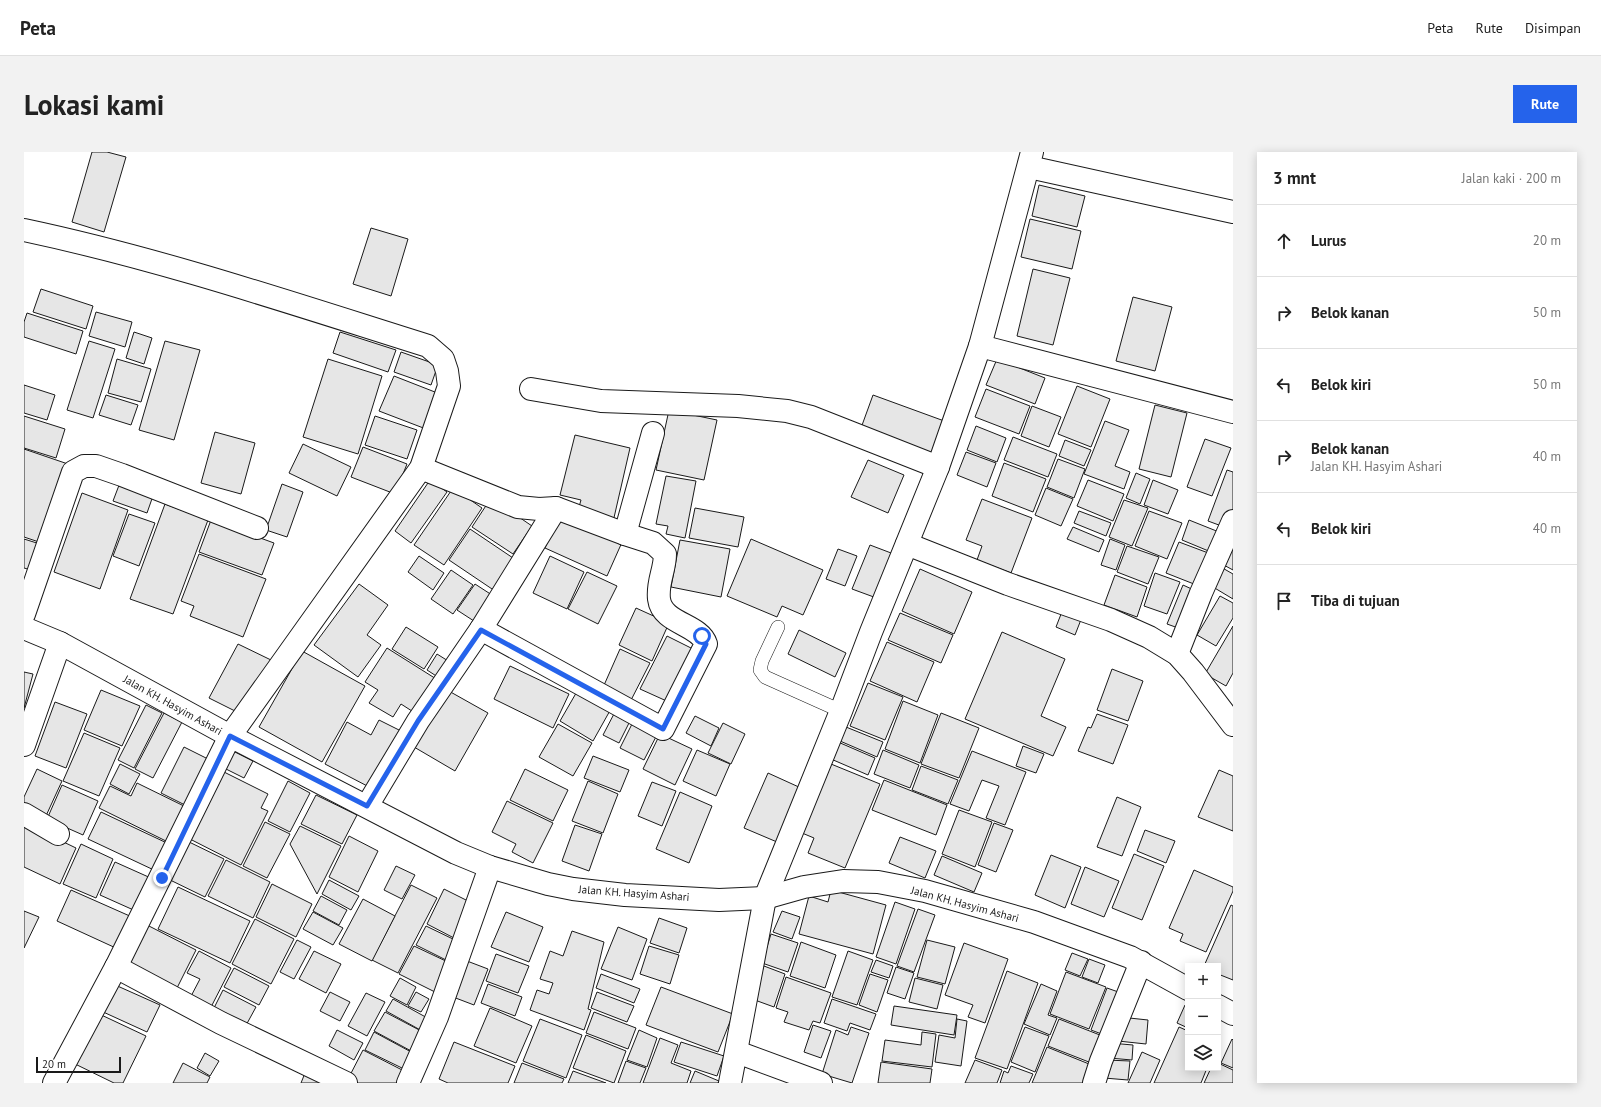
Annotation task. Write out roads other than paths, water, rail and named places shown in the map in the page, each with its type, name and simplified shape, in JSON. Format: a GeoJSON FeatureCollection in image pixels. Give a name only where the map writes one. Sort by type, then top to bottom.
{"type":"FeatureCollection","features":[{"type":"Feature","properties":{"kind":"street"},"geometry":{"type":"LineString","coordinates":[[730,1083],[765,898],[841,711],[870,632],[908,544],[938,467],[980,346],[1030,160],[1233,212]]}},
{"type":"Feature","properties":{"kind":"street"},"geometry":{"type":"LineString","coordinates":[[24,230],[80,242],[211,279],[428,346],[443,359],[447,371],[449,386],[421,468],[230,736],[116,967],[54,1083]]}},
{"type":"Feature","properties":{"kind":"street"},"geometry":{"type":"LineString","coordinates":[[980,346],[1233,412]]}},
{"type":"Feature","properties":{"kind":"street"},"geometry":{"type":"LineString","coordinates":[[531,389],[601,401],[738,406],[787,411],[811,417],[938,467]]}},
{"type":"Feature","properties":{"kind":"street"},"geometry":{"type":"LineString","coordinates":[[624,534],[653,434]]}},
{"type":"Feature","properties":{"kind":"street"},"geometry":{"type":"LineString","coordinates":[[24,614],[73,472],[84,466],[96,466],[122,475],[256,528]]}},
{"type":"Feature","properties":{"kind":"street"},"geometry":{"type":"LineString","coordinates":[[421,468],[518,507],[539,509],[556,508],[624,534],[653,543],[665,554],[665,566],[659,583],[661,608],[678,622],[702,636],[706,644],[663,729],[481,630]]}},
{"type":"Feature","properties":{"kind":"street"},"geometry":{"type":"LineString","coordinates":[[367,806],[418,721],[481,630],[556,508]]}},
{"type":"Feature","properties":{"kind":"street"},"geometry":{"type":"LineString","coordinates":[[1177,654],[1201,593],[1233,521]]}},
{"type":"Feature","properties":{"kind":"street"},"geometry":{"type":"LineString","coordinates":[[908,544],[1008,584],[1111,620],[1149,637],[1177,654],[1193,672],[1233,725]]}},
{"type":"Feature","properties":{"kind":"street","name":"Jalan KH. Hasyim Ashari"},"geometry":{"type":"LineString","coordinates":[[24,628],[60,643],[230,736],[456,853],[490,867],[548,884],[573,889],[624,895],[719,900],[765,898],[804,887],[843,881],[878,882],[925,891],[1034,922],[1141,962],[1185,987]]}},
{"type":"Feature","properties":{"kind":"street"},"geometry":{"type":"LineString","coordinates":[[24,745],[60,643]]}},
{"type":"Feature","properties":{"kind":"street"},"geometry":{"type":"LineString","coordinates":[[24,814],[58,834]]}},
{"type":"Feature","properties":{"kind":"street"},"geometry":{"type":"LineString","coordinates":[[408,1083],[437,1017],[490,867]]}},
{"type":"Feature","properties":{"kind":"street"},"geometry":{"type":"LineString","coordinates":[[1094,1083],[1101,1061],[1141,962]]}},
{"type":"Feature","properties":{"kind":"street"},"geometry":{"type":"LineString","coordinates":[[116,967],[221,1022],[346,1083]]}},
{"type":"Feature","properties":{"kind":"street"},"geometry":{"type":"LineString","coordinates":[[1221,1008],[1233,1014]]}},
{"type":"Feature","properties":{"kind":"street"},"geometry":{"type":"LineString","coordinates":[[737,1052],[821,1083]]}},
{"type":"Feature","properties":{"kind":"lane"},"geometry":{"type":"LineString","coordinates":[[778,627],[762,661],[760,670],[765,677],[841,711]]}}]}
